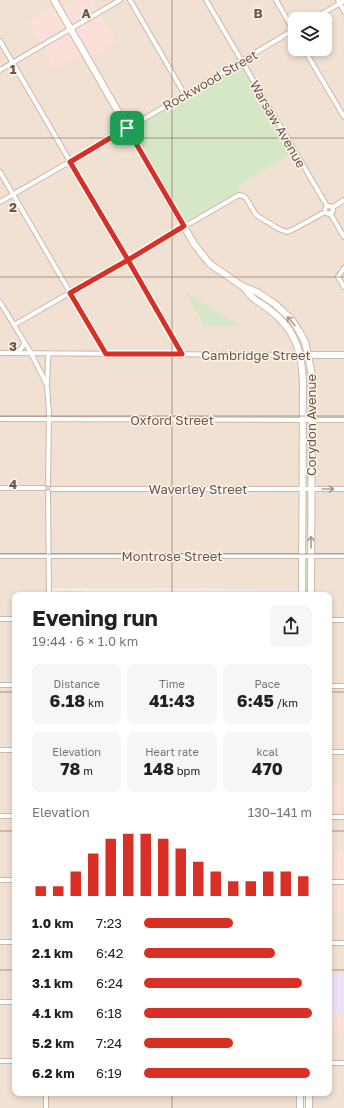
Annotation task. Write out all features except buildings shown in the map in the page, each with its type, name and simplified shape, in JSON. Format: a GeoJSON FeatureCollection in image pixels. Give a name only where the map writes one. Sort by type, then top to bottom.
{"type":"FeatureCollection","features":[{"type":"Feature","properties":{"kind":"main road","name":"Corydon Avenue"},"geometry":{"type":"LineString","coordinates":[[54,0],[194,244],[210,264],[242,286],[257,292],[275,304],[292,320],[299,330],[308,355],[312,376],[311,592]]}},
{"type":"Feature","properties":{"kind":"main road","name":"Corydon Avenue"},"geometry":{"type":"LineString","coordinates":[[242,286],[253,298],[270,310],[286,325],[293,336],[301,355],[303,374],[302,592]]}},
{"type":"Feature","properties":{"kind":"main road","name":"Cambridge Street"},"geometry":{"type":"LineString","coordinates":[[308,355],[344,355]]}},
{"type":"Feature","properties":{"kind":"main road"},"geometry":{"type":"LineString","coordinates":[[300,1096],[300,1108]]}},
{"type":"Feature","properties":{"kind":"main road"},"geometry":{"type":"LineString","coordinates":[[309,1096],[309,1108]]}},
{"type":"Feature","properties":{"kind":"street"},"geometry":{"type":"LineString","coordinates":[[0,70],[120,0]]}},
{"type":"Feature","properties":{"kind":"street"},"geometry":{"type":"LineString","coordinates":[[130,0],[185,95]]}},
{"type":"Feature","properties":{"kind":"street","name":"Warsaw Avenue"},"geometry":{"type":"LineString","coordinates":[[206,0],[326,206]]}},
{"type":"Feature","properties":{"kind":"street"},"geometry":{"type":"LineString","coordinates":[[276,0],[288,21]]}},
{"type":"Feature","properties":{"kind":"street"},"geometry":{"type":"LineString","coordinates":[[324,12],[340,2],[344,11]]}},
{"type":"Feature","properties":{"kind":"street","name":"Rockwood Street"},"geometry":{"type":"LineString","coordinates":[[0,202],[288,34]]}},
{"type":"Feature","properties":{"kind":"street"},"geometry":{"type":"LineString","coordinates":[[0,41],[182,354]]}},
{"type":"Feature","properties":{"kind":"street"},"geometry":{"type":"LineString","coordinates":[[308,56],[344,117]]}},
{"type":"Feature","properties":{"kind":"street"},"geometry":{"type":"LineString","coordinates":[[0,172],[106,354]]}},
{"type":"Feature","properties":{"kind":"street"},"geometry":{"type":"LineString","coordinates":[[14,325],[237,196],[241,195],[246,198],[256,215],[279,229],[287,232],[294,230],[325,212],[328,214],[330,213],[344,237]]}},
{"type":"Feature","properties":{"kind":"street"},"geometry":{"type":"LineString","coordinates":[[330,213],[332,208],[344,200]]}},
{"type":"Feature","properties":{"kind":"street"},"geometry":{"type":"LineString","coordinates":[[325,212],[326,206],[330,206],[332,208]]}},
{"type":"Feature","properties":{"kind":"street"},"geometry":{"type":"LineString","coordinates":[[344,268],[338,277],[344,287]]}},
{"type":"Feature","properties":{"kind":"street"},"geometry":{"type":"LineString","coordinates":[[0,302],[31,353],[47,385]]}},
{"type":"Feature","properties":{"kind":"street"},"geometry":{"type":"LineString","coordinates":[[18,353],[25,343]]}},
{"type":"Feature","properties":{"kind":"street","name":"Cambridge Street"},"geometry":{"type":"LineString","coordinates":[[0,353],[308,355]]}},
{"type":"Feature","properties":{"kind":"street"},"geometry":{"type":"LineString","coordinates":[[0,488],[44,488],[48,484],[49,420],[47,385],[48,359],[50,354]]}},
{"type":"Feature","properties":{"kind":"street","name":"Oxford Street"},"geometry":{"type":"LineString","coordinates":[[0,419],[344,420]]}},
{"type":"Feature","properties":{"kind":"street"},"geometry":{"type":"LineString","coordinates":[[48,484],[51,485],[52,488],[52,491],[48,492]]}},
{"type":"Feature","properties":{"kind":"street"},"geometry":{"type":"LineString","coordinates":[[44,488],[45,491],[48,492],[49,592]]}},
{"type":"Feature","properties":{"kind":"street","name":"Waverley Street"},"geometry":{"type":"LineString","coordinates":[[52,488],[344,489]]}},
{"type":"Feature","properties":{"kind":"street","name":"Montrose Street"},"geometry":{"type":"LineString","coordinates":[[0,556],[344,556]]}},
{"type":"Feature","properties":{"kind":"street"},"geometry":{"type":"LineString","coordinates":[[0,619],[12,619]]}},
{"type":"Feature","properties":{"kind":"street"},"geometry":{"type":"LineString","coordinates":[[332,620],[344,620]]}},
{"type":"Feature","properties":{"kind":"street"},"geometry":{"type":"LineString","coordinates":[[0,685],[12,685]]}},
{"type":"Feature","properties":{"kind":"street"},"geometry":{"type":"LineString","coordinates":[[332,686],[344,686]]}},
{"type":"Feature","properties":{"kind":"street"},"geometry":{"type":"LineString","coordinates":[[0,750],[12,750]]}},
{"type":"Feature","properties":{"kind":"street"},"geometry":{"type":"LineString","coordinates":[[332,752],[344,752]]}},
{"type":"Feature","properties":{"kind":"street"},"geometry":{"type":"LineString","coordinates":[[0,816],[12,816]]}},
{"type":"Feature","properties":{"kind":"street"},"geometry":{"type":"LineString","coordinates":[[332,817],[344,817]]}},
{"type":"Feature","properties":{"kind":"street"},"geometry":{"type":"LineString","coordinates":[[0,880],[12,880]]}},
{"type":"Feature","properties":{"kind":"street"},"geometry":{"type":"LineString","coordinates":[[332,882],[344,882]]}},
{"type":"Feature","properties":{"kind":"street"},"geometry":{"type":"LineString","coordinates":[[0,942],[12,942]]}},
{"type":"Feature","properties":{"kind":"street"},"geometry":{"type":"LineString","coordinates":[[332,943],[344,943]]}},
{"type":"Feature","properties":{"kind":"street"},"geometry":{"type":"LineString","coordinates":[[0,1002],[12,1002]]}},
{"type":"Feature","properties":{"kind":"street"},"geometry":{"type":"LineString","coordinates":[[0,1061],[12,1062]]}},
{"type":"Feature","properties":{"kind":"street"},"geometry":{"type":"LineString","coordinates":[[332,1063],[344,1063]]}},
{"type":"Feature","properties":{"kind":"street"},"geometry":{"type":"LineString","coordinates":[[46,1096],[46,1108]]}},
{"type":"Feature","properties":{"kind":"shaded area"},"geometry":{"type":"Polygon","coordinates":[[[0,0],[77,0],[60,10],[57,6],[29,22],[45,50],[84,52],[116,42],[92,0],[344,0],[344,851],[334,851],[334,817],[341,784],[332,784],[332,592],[311,592],[308,355],[301,360],[302,589],[49,588],[49,592],[12,592],[12,1096],[300,1096],[300,1108],[0,1108],[0,0]],[[241,61],[237,196],[241,195],[238,186],[295,152],[241,61]]]}},
{"type":"Feature","properties":{"kind":"shaded area"},"geometry":{"type":"Polygon","coordinates":[[[77,0],[92,0],[116,42],[87,59],[84,53],[55,69],[29,22],[57,6],[60,10],[77,0]]]}},
{"type":"Feature","properties":{"kind":"shaded area"},"geometry":{"type":"Polygon","coordinates":[[[297,590],[297,592],[55,592],[297,590]]]}},
{"type":"Feature","properties":{"kind":"shaded area"},"geometry":{"type":"Polygon","coordinates":[[[332,784],[341,784],[340,817],[334,818],[334,851],[344,851],[344,912],[332,912],[332,784]]]}},
{"type":"Feature","properties":{"kind":"shaded area"},"geometry":{"type":"Polygon","coordinates":[[[332,912],[344,912],[344,973],[332,973],[332,912]]]}},
{"type":"Feature","properties":{"kind":"shaded area"},"geometry":{"type":"Polygon","coordinates":[[[332,973],[344,973],[344,1014],[332,1013],[332,973]]]}},
{"type":"Feature","properties":{"kind":"shaded area"},"geometry":{"type":"Polygon","coordinates":[[[332,1013],[344,1014],[344,1033],[332,1033],[332,1013]]]}},
{"type":"Feature","properties":{"kind":"shaded area"},"geometry":{"type":"Polygon","coordinates":[[[332,1033],[344,1033],[344,1108],[309,1108],[309,1096],[332,1096],[332,1033]]]}},
{"type":"Feature","properties":{"kind":"green space"},"geometry":{"type":"Polygon","coordinates":[[[241,61],[295,152],[238,186],[241,195],[185,226],[127,128],[241,61]]]}},
{"type":"Feature","properties":{"kind":"green space"},"geometry":{"type":"Polygon","coordinates":[[[185,292],[242,326],[205,326],[185,292]]]}},
{"type":"Feature","properties":{"kind":"green space"},"geometry":{"type":"Polygon","coordinates":[[[306,363],[310,388],[310,415],[308,416],[306,415],[306,363]]]}},
{"type":"Feature","properties":{"kind":"green space"},"geometry":{"type":"Polygon","coordinates":[[[307,423],[310,424],[308,485],[306,483],[307,423]]]}},
{"type":"Feature","properties":{"kind":"green space"},"geometry":{"type":"Polygon","coordinates":[[[307,492],[309,492],[309,552],[306,551],[307,492]]]}},
{"type":"Feature","properties":{"kind":"green space"},"geometry":{"type":"Polygon","coordinates":[[[306,559],[309,560],[309,592],[305,592],[306,559]]]}},
{"type":"Feature","properties":{"kind":"green space"},"geometry":{"type":"Polygon","coordinates":[[[55,591],[82,591],[82,592],[55,591]]]}},
{"type":"Feature","properties":{"kind":"route"},"geometry":{"type":"LineString","coordinates":[[127,128],[70,162],[128,260],[70,293],[106,354],[182,354],[128,260],[184,226],[127,128]]}}]}
